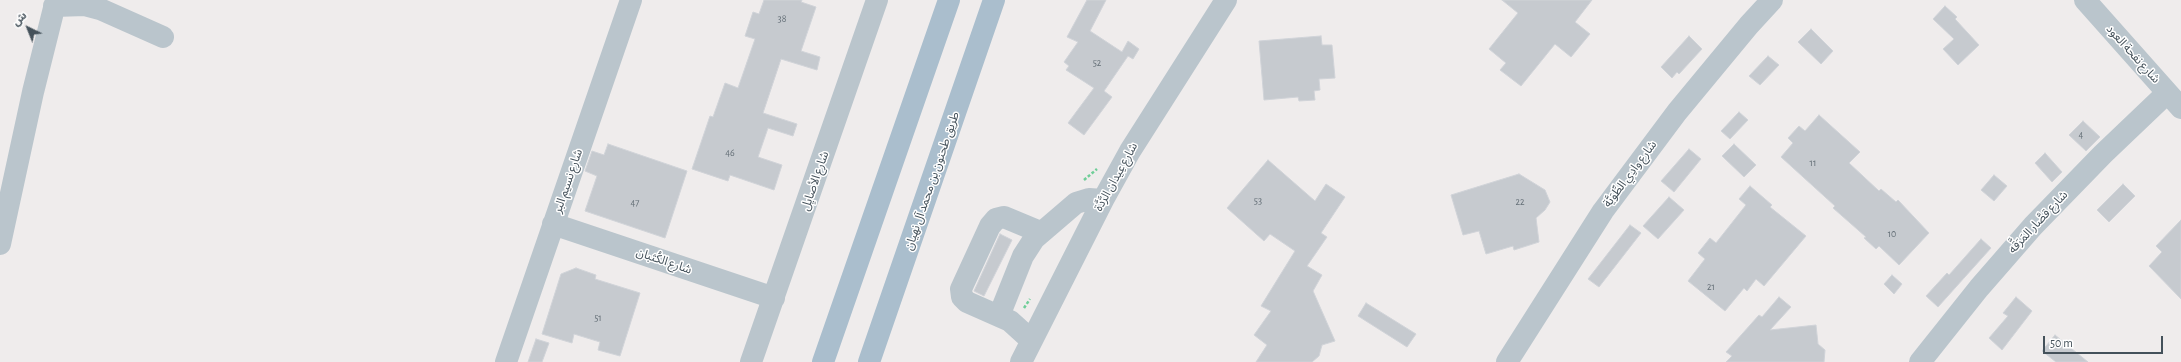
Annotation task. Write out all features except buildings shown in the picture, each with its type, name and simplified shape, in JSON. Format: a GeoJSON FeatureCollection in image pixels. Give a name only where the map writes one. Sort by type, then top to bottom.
{"type":"FeatureCollection","features":[{"type":"Feature","properties":{"kind":"main road"},"geometry":{"type":"LineString","coordinates":[[823,362],[949,0]]}},
{"type":"Feature","properties":{"kind":"main road","name":"طريق طحنون بن محمد آل نهيان"},"geometry":{"type":"LineString","coordinates":[[869,362],[994,0]]}},
{"type":"Feature","properties":{"kind":"street","name":"شارع نسيم البر"},"geometry":{"type":"LineString","coordinates":[[506,362],[631,0]]}},
{"type":"Feature","properties":{"kind":"street","name":"شارع الأصايِل"},"geometry":{"type":"LineString","coordinates":[[751,362],[877,0]]}},
{"type":"Feature","properties":{"kind":"street","name":"شارع عِيدان الرَّدَّة"},"geometry":{"type":"LineString","coordinates":[[1021,362],[1102,200],[1130,151],[1226,0]]}},
{"type":"Feature","properties":{"kind":"street","name":"شارع وادِي الطِّوَيَّة"},"geometry":{"type":"LineString","coordinates":[[1507,362],[1533,318],[1603,211],[1677,112],[1749,25],[1772,0]]}},
{"type":"Feature","properties":{"kind":"street","name":"شارع نفحة العود"},"geometry":{"type":"LineString","coordinates":[[2084,0],[2174,100]]}},
{"type":"Feature","properties":{"kind":"street"},"geometry":{"type":"LineString","coordinates":[[0,244],[33,92],[55,3],[85,5],[100,9],[163,37]]}},
{"type":"Feature","properties":{"kind":"street","name":"شارع قصَّار المَرَقَّه"},"geometry":{"type":"LineString","coordinates":[[1920,362],[1979,288],[2033,226],[2103,154],[2174,100]]}},
{"type":"Feature","properties":{"kind":"street"},"geometry":{"type":"LineString","coordinates":[[992,313],[1032,228],[1076,203],[1089,199],[1102,200]]}},
{"type":"Feature","properties":{"kind":"street"},"geometry":{"type":"LineString","coordinates":[[1031,340],[1015,324],[964,300],[960,293],[962,285],[992,222],[1004,217],[1032,228]]}},
{"type":"Feature","properties":{"kind":"street","name":"شارع الكُثبان"},"geometry":{"type":"LineString","coordinates":[[553,224],[774,298]]}}]}
